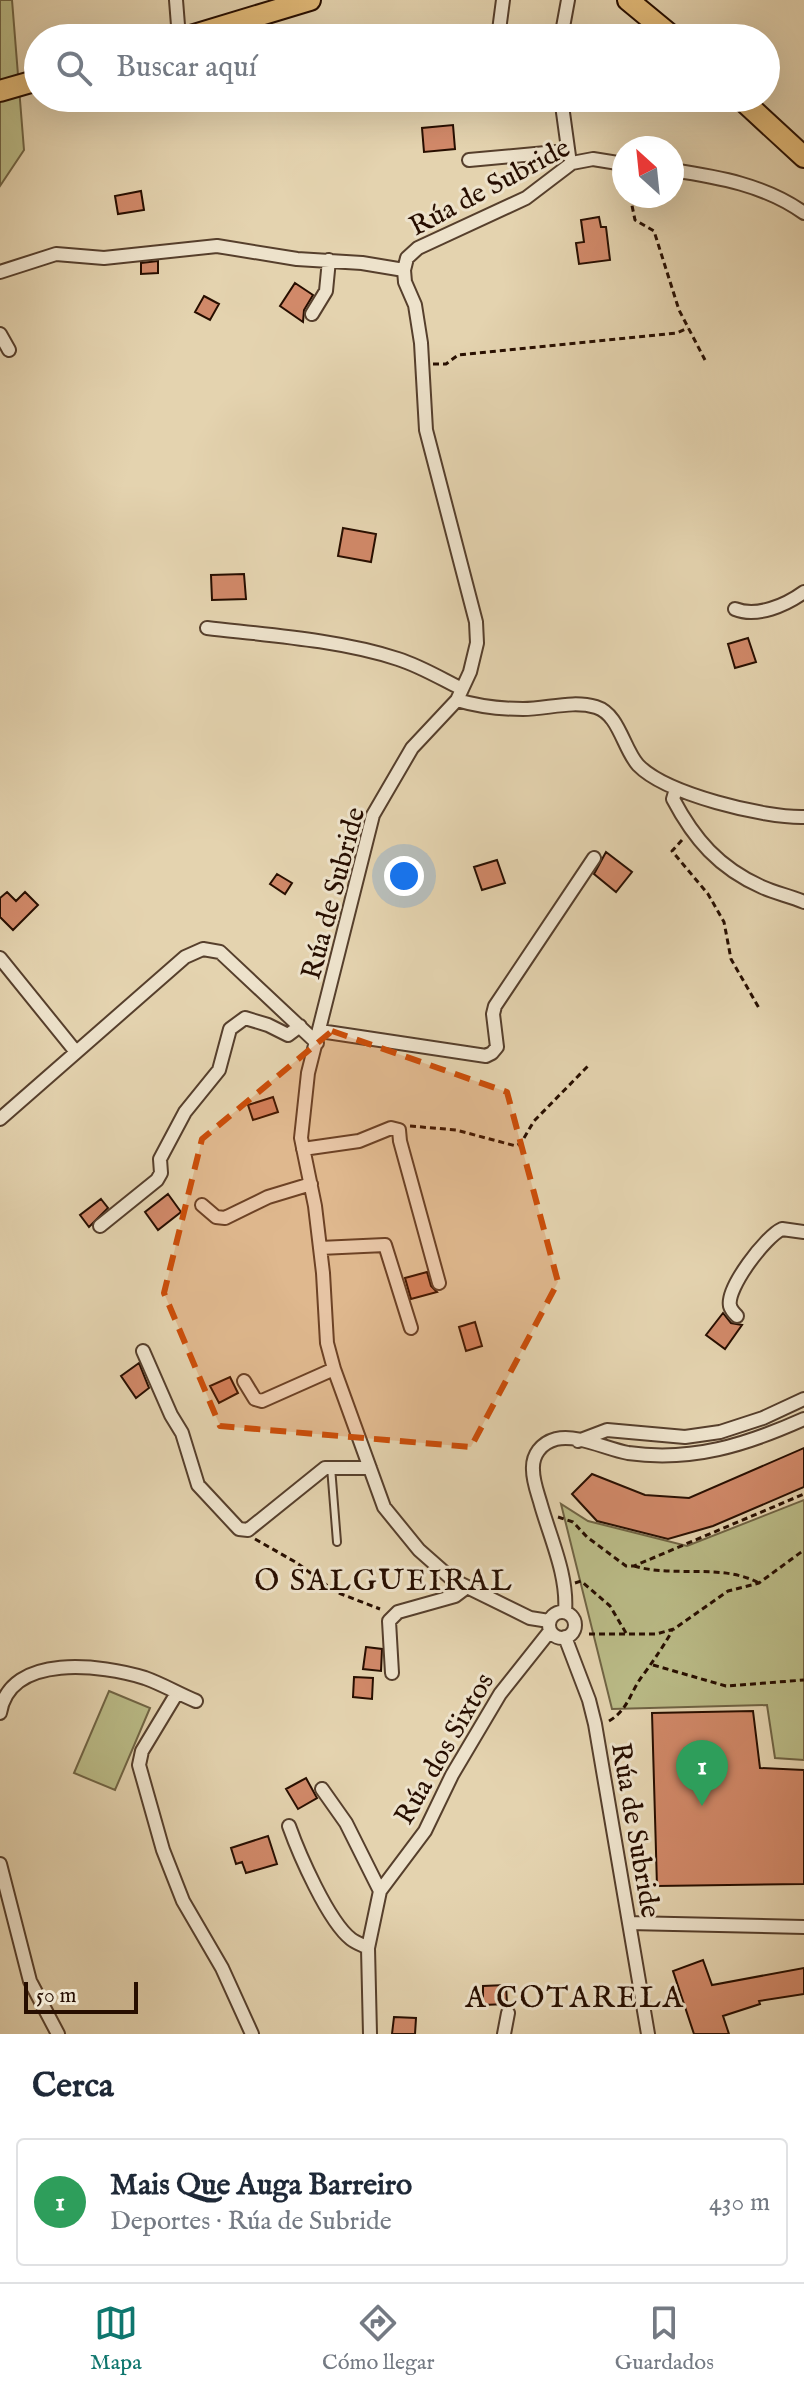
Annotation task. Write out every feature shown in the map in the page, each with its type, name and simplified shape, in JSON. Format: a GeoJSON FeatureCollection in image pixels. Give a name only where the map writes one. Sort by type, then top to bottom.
{"type":"FeatureCollection","features":[{"type":"Feature","properties":{"kind":"main road"},"geometry":{"type":"LineString","coordinates":[[229,24],[310,0]]}},
{"type":"Feature","properties":{"kind":"main road"},"geometry":{"type":"LineString","coordinates":[[628,0],[657,24]]}},
{"type":"Feature","properties":{"kind":"main road"},"geometry":{"type":"LineString","coordinates":[[0,91],[24,84]]}},
{"type":"Feature","properties":{"kind":"main road"},"geometry":{"type":"LineString","coordinates":[[755,112],[804,157]]}},
{"type":"Feature","properties":{"kind":"street"},"geometry":{"type":"LineString","coordinates":[[176,0],[180,24]]}},
{"type":"Feature","properties":{"kind":"street"},"geometry":{"type":"LineString","coordinates":[[500,24],[503,0]]}},
{"type":"Feature","properties":{"kind":"street"},"geometry":{"type":"LineString","coordinates":[[564,24],[568,0]]}},
{"type":"Feature","properties":{"kind":"street"},"geometry":{"type":"LineString","coordinates":[[469,160],[569,157],[563,112]]}},
{"type":"Feature","properties":{"kind":"street","name":"Rúa de Subride"},"geometry":{"type":"LineString","coordinates":[[549,1626],[453,1580],[419,1550],[384,1507],[334,1369],[324,1318],[320,1248],[311,1184],[301,1138],[308,1073],[373,815],[412,748],[458,694],[470,672],[477,643],[476,622],[426,430],[415,305],[405,282],[407,258],[418,248],[526,198],[569,157],[612,162]]}},
{"type":"Feature","properties":{"kind":"street"},"geometry":{"type":"LineString","coordinates":[[684,172],[721,177],[759,190],[804,213]]}},
{"type":"Feature","properties":{"kind":"street"},"geometry":{"type":"LineString","coordinates":[[0,272],[56,254],[104,258],[217,246],[297,259],[404,270]]}},
{"type":"Feature","properties":{"kind":"street"},"geometry":{"type":"LineString","coordinates":[[312,314],[326,291],[329,260]]}},
{"type":"Feature","properties":{"kind":"street"},"geometry":{"type":"LineString","coordinates":[[0,334],[9,350]]}},
{"type":"Feature","properties":{"kind":"street"},"geometry":{"type":"LineString","coordinates":[[735,609],[747,614],[789,602],[804,592]]}},
{"type":"Feature","properties":{"kind":"street"},"geometry":{"type":"LineString","coordinates":[[207,628],[302,639],[400,659],[458,694],[522,709],[572,705],[597,707],[611,716],[624,745],[638,764],[659,782],[781,818],[804,817]]}},
{"type":"Feature","properties":{"kind":"street"},"geometry":{"type":"LineString","coordinates":[[676,789],[673,799],[690,832],[740,876],[804,902]]}},
{"type":"Feature","properties":{"kind":"street"},"geometry":{"type":"LineString","coordinates":[[0,1119],[185,957],[203,949],[220,952],[300,1026],[319,1037],[486,1056],[497,1047],[495,1006],[594,858]]}},
{"type":"Feature","properties":{"kind":"street"},"geometry":{"type":"LineString","coordinates":[[0,958],[76,1052]]}},
{"type":"Feature","properties":{"kind":"street"},"geometry":{"type":"LineString","coordinates":[[100,1226],[157,1180],[161,1173],[160,1159],[185,1112],[219,1070],[230,1029],[237,1021],[245,1018],[256,1021],[288,1035],[300,1026]]}},
{"type":"Feature","properties":{"kind":"street"},"geometry":{"type":"LineString","coordinates":[[303,1149],[359,1141],[391,1128],[399,1130],[439,1283]]}},
{"type":"Feature","properties":{"kind":"street"},"geometry":{"type":"LineString","coordinates":[[202,1205],[216,1217],[225,1218],[268,1197],[311,1184]]}},
{"type":"Feature","properties":{"kind":"street"},"geometry":{"type":"LineString","coordinates":[[737,1316],[729,1303],[735,1283],[767,1240],[782,1229],[804,1232]]}},
{"type":"Feature","properties":{"kind":"street"},"geometry":{"type":"LineString","coordinates":[[320,1248],[385,1245],[411,1328]]}},
{"type":"Feature","properties":{"kind":"street"},"geometry":{"type":"LineString","coordinates":[[143,1351],[182,1433],[198,1485],[242,1530],[248,1530],[320,1472],[331,1467],[370,1468]]}},
{"type":"Feature","properties":{"kind":"street"},"geometry":{"type":"LineString","coordinates":[[244,1381],[255,1399],[262,1401],[334,1369]]}},
{"type":"Feature","properties":{"kind":"street"},"geometry":{"type":"LineString","coordinates":[[578,1441],[607,1430],[685,1437],[720,1432],[763,1418],[804,1399]]}},
{"type":"Feature","properties":{"kind":"street"},"geometry":{"type":"LineString","coordinates":[[565,1612],[552,1615],[549,1626],[559,1638],[575,1628],[574,1621],[565,1612],[565,1586],[532,1469],[534,1455],[543,1445],[558,1438],[624,1452],[662,1457],[686,1456],[740,1445],[804,1419]]}},
{"type":"Feature","properties":{"kind":"street"},"geometry":{"type":"LineString","coordinates":[[392,1673],[389,1621],[393,1616],[455,1596],[467,1587]]}},
{"type":"Feature","properties":{"kind":"street","name":"Rúa dos Sixtos"},"geometry":{"type":"LineString","coordinates":[[370,2034],[368,1948],[380,1891],[425,1831],[452,1775],[500,1694],[549,1626]]}},
{"type":"Feature","properties":{"kind":"street","name":"Rúa de Subride"},"geometry":{"type":"LineString","coordinates":[[565,1637],[595,1724],[648,2034]]}},
{"type":"Feature","properties":{"kind":"street"},"geometry":{"type":"LineString","coordinates":[[0,1713],[1,1705],[11,1689],[30,1674],[64,1666],[104,1669],[147,1679],[196,1701]]}},
{"type":"Feature","properties":{"kind":"street"},"geometry":{"type":"LineString","coordinates":[[177,1693],[142,1751],[139,1765],[163,1850],[183,1901],[222,1968],[252,2034]]}},
{"type":"Feature","properties":{"kind":"street","name":"Rúa dos Sixtos"},"geometry":{"type":"LineString","coordinates":[[322,1789],[346,1823],[380,1891]]}},
{"type":"Feature","properties":{"kind":"street"},"geometry":{"type":"LineString","coordinates":[[289,1826],[304,1867],[341,1928],[351,1939],[368,1948]]}},
{"type":"Feature","properties":{"kind":"street"},"geometry":{"type":"LineString","coordinates":[[0,1864],[30,1981],[58,2034]]}},
{"type":"Feature","properties":{"kind":"street"},"geometry":{"type":"LineString","coordinates":[[629,1923],[804,1927]]}},
{"type":"Feature","properties":{"kind":"street"},"geometry":{"type":"LineString","coordinates":[[504,2034],[508,2013]]}},
{"type":"Feature","properties":{"kind":"lane"},"geometry":{"type":"LineString","coordinates":[[331,1467],[337,1542]]}},
{"type":"Feature","properties":{"kind":"path"},"geometry":{"type":"LineString","coordinates":[[632,208],[635,220],[654,231],[671,288],[705,360]]}},
{"type":"Feature","properties":{"kind":"path"},"geometry":{"type":"LineString","coordinates":[[421,361],[446,364],[458,355],[592,343],[677,333],[688,328]]}},
{"type":"Feature","properties":{"kind":"path"},"geometry":{"type":"LineString","coordinates":[[690,832],[672,851],[708,894],[724,922],[731,959],[759,1008]]}},
{"type":"Feature","properties":{"kind":"path"},"geometry":{"type":"LineString","coordinates":[[399,1130],[407,1126],[435,1126],[516,1146],[534,1121],[588,1066]]}},
{"type":"Feature","properties":{"kind":"path"},"geometry":{"type":"LineString","coordinates":[[634,1566],[804,1494]]}},
{"type":"Feature","properties":{"kind":"path"},"geometry":{"type":"LineString","coordinates":[[558,1517],[573,1522],[587,1537],[626,1566],[651,1571],[733,1573],[759,1583]]}},
{"type":"Feature","properties":{"kind":"path"},"geometry":{"type":"LineString","coordinates":[[242,1530],[297,1563],[336,1592],[389,1611],[393,1616]]}},
{"type":"Feature","properties":{"kind":"path"},"geometry":{"type":"LineString","coordinates":[[589,1634],[656,1634],[674,1629],[728,1591],[759,1583],[804,1550]]}},
{"type":"Feature","properties":{"kind":"path"},"geometry":{"type":"LineString","coordinates":[[575,1583],[581,1581],[610,1606],[626,1633]]}},
{"type":"Feature","properties":{"kind":"path"},"geometry":{"type":"LineString","coordinates":[[609,1721],[629,1703],[642,1675],[653,1665],[674,1629]]}},
{"type":"Feature","properties":{"kind":"path"},"geometry":{"type":"LineString","coordinates":[[653,1665],[726,1686],[803,1682]]}},
{"type":"Feature","properties":{"kind":"highlighted area"},"geometry":{"type":"Polygon","coordinates":[[[332,1031],[507,1092],[558,1282],[471,1447],[220,1426],[164,1293],[202,1139],[332,1031]]]}},
{"type":"Feature","properties":{"kind":"green space"},"geometry":{"type":"Polygon","coordinates":[[[0,0],[12,0],[24,150],[0,186],[0,0]]]}},
{"type":"Feature","properties":{"kind":"green space"},"geometry":{"type":"Polygon","coordinates":[[[804,1500],[804,1760],[775,1758],[767,1705],[612,1709],[561,1504],[588,1521],[687,1546],[804,1500]]]}},
{"type":"Feature","properties":{"kind":"green space"},"geometry":{"type":"Polygon","coordinates":[[[109,1691],[150,1708],[115,1790],[74,1773],[109,1691]]]}},
{"type":"Feature","properties":{"kind":"building"},"geometry":{"type":"Polygon","coordinates":[[[453,125],[455,149],[424,152],[422,128],[453,125]]]}},
{"type":"Feature","properties":{"kind":"building"},"geometry":{"type":"Polygon","coordinates":[[[141,191],[144,210],[118,214],[115,196],[141,191]]]}},
{"type":"Feature","properties":{"kind":"building"},"geometry":{"type":"Polygon","coordinates":[[[599,217],[601,227],[606,227],[610,260],[579,264],[576,243],[584,242],[581,220],[599,217]]]}},
{"type":"Feature","properties":{"kind":"building"},"geometry":{"type":"Polygon","coordinates":[[[158,261],[158,273],[141,274],[141,263],[158,261]]]}},
{"type":"Feature","properties":{"kind":"building"},"geometry":{"type":"Polygon","coordinates":[[[295,283],[313,295],[304,310],[303,322],[280,306],[295,283]]]}},
{"type":"Feature","properties":{"kind":"building"},"geometry":{"type":"Polygon","coordinates":[[[204,296],[219,304],[210,320],[195,312],[204,296]]]}},
{"type":"Feature","properties":{"kind":"building"},"geometry":{"type":"Polygon","coordinates":[[[343,528],[376,534],[371,562],[338,556],[343,528]]]}},
{"type":"Feature","properties":{"kind":"building"},"geometry":{"type":"Polygon","coordinates":[[[244,574],[246,599],[212,600],[211,575],[244,574]]]}},
{"type":"Feature","properties":{"kind":"building"},"geometry":{"type":"Polygon","coordinates":[[[748,638],[756,662],[735,668],[728,644],[748,638]]]}},
{"type":"Feature","properties":{"kind":"building"},"geometry":{"type":"Polygon","coordinates":[[[606,852],[632,872],[616,892],[594,874],[606,852]]]}},
{"type":"Feature","properties":{"kind":"building"},"geometry":{"type":"Polygon","coordinates":[[[497,860],[505,883],[482,890],[474,867],[497,860]]]}},
{"type":"Feature","properties":{"kind":"building"},"geometry":{"type":"Polygon","coordinates":[[[277,874],[292,883],[285,894],[270,884],[277,874]]]}},
{"type":"Feature","properties":{"kind":"building"},"geometry":{"type":"Polygon","coordinates":[[[7,892],[16,901],[25,892],[38,905],[13,930],[0,917],[0,898],[7,892]]]}},
{"type":"Feature","properties":{"kind":"building"},"geometry":{"type":"Polygon","coordinates":[[[273,1097],[278,1112],[253,1120],[248,1105],[273,1097]]]}},
{"type":"Feature","properties":{"kind":"building"},"geometry":{"type":"Polygon","coordinates":[[[168,1194],[181,1212],[158,1230],[145,1212],[168,1194]]]}},
{"type":"Feature","properties":{"kind":"building"},"geometry":{"type":"Polygon","coordinates":[[[101,1199],[108,1208],[89,1227],[80,1215],[101,1199]]]}},
{"type":"Feature","properties":{"kind":"building"},"geometry":{"type":"Polygon","coordinates":[[[427,1272],[431,1286],[437,1292],[411,1299],[405,1278],[427,1272]]]}},
{"type":"Feature","properties":{"kind":"building"},"geometry":{"type":"Polygon","coordinates":[[[723,1313],[731,1323],[742,1325],[725,1349],[706,1335],[723,1313]]]}},
{"type":"Feature","properties":{"kind":"building"},"geometry":{"type":"Polygon","coordinates":[[[475,1322],[482,1346],[466,1351],[459,1327],[475,1322]]]}},
{"type":"Feature","properties":{"kind":"building"},"geometry":{"type":"Polygon","coordinates":[[[139,1363],[149,1388],[136,1398],[121,1376],[139,1363]]]}},
{"type":"Feature","properties":{"kind":"building"},"geometry":{"type":"Polygon","coordinates":[[[230,1377],[238,1393],[219,1403],[210,1386],[230,1377]]]}},
{"type":"Feature","properties":{"kind":"building"},"geometry":{"type":"Polygon","coordinates":[[[804,1448],[804,1487],[713,1526],[668,1539],[597,1521],[572,1494],[592,1474],[645,1495],[689,1498],[804,1448]]]}},
{"type":"Feature","properties":{"kind":"building"},"geometry":{"type":"Polygon","coordinates":[[[366,1647],[382,1649],[381,1671],[363,1669],[366,1647]]]}},
{"type":"Feature","properties":{"kind":"building"},"geometry":{"type":"Polygon","coordinates":[[[354,1677],[373,1678],[372,1699],[353,1697],[354,1677]]]}},
{"type":"Feature","properties":{"kind":"building"},"geometry":{"type":"Polygon","coordinates":[[[753,1711],[760,1768],[804,1770],[804,1884],[657,1886],[652,1713],[753,1711]]]}},
{"type":"Feature","properties":{"kind":"building"},"geometry":{"type":"Polygon","coordinates":[[[306,1778],[317,1798],[298,1809],[286,1789],[306,1778]]]}},
{"type":"Feature","properties":{"kind":"building"},"geometry":{"type":"Polygon","coordinates":[[[268,1836],[277,1864],[246,1873],[242,1862],[236,1864],[231,1848],[268,1836]]]}},
{"type":"Feature","properties":{"kind":"building"},"geometry":{"type":"Polygon","coordinates":[[[703,1960],[712,1985],[804,1968],[804,1994],[759,2001],[760,2004],[723,2016],[729,2034],[694,2034],[673,1971],[703,1960]]]}},
{"type":"Feature","properties":{"kind":"building"},"geometry":{"type":"Polygon","coordinates":[[[506,1985],[507,2004],[483,2005],[483,1986],[506,1985]]]}},
{"type":"Feature","properties":{"kind":"building"},"geometry":{"type":"Polygon","coordinates":[[[394,2017],[416,2018],[415,2034],[392,2034],[394,2017]]]}},
{"type":"Feature","properties":{"kind":"place","name":"Mais Que Auga Barreiro"},"geometry":{"type":"Point","coordinates":[702,1806]}},
{"type":"Feature","properties":{"kind":"district","name":"O SALGUEIRAL"},"geometry":{"type":"Point","coordinates":[384,1580]}},
{"type":"Feature","properties":{"kind":"district","name":"A COTARELA"},"geometry":{"type":"Point","coordinates":[575,1997]}}]}
